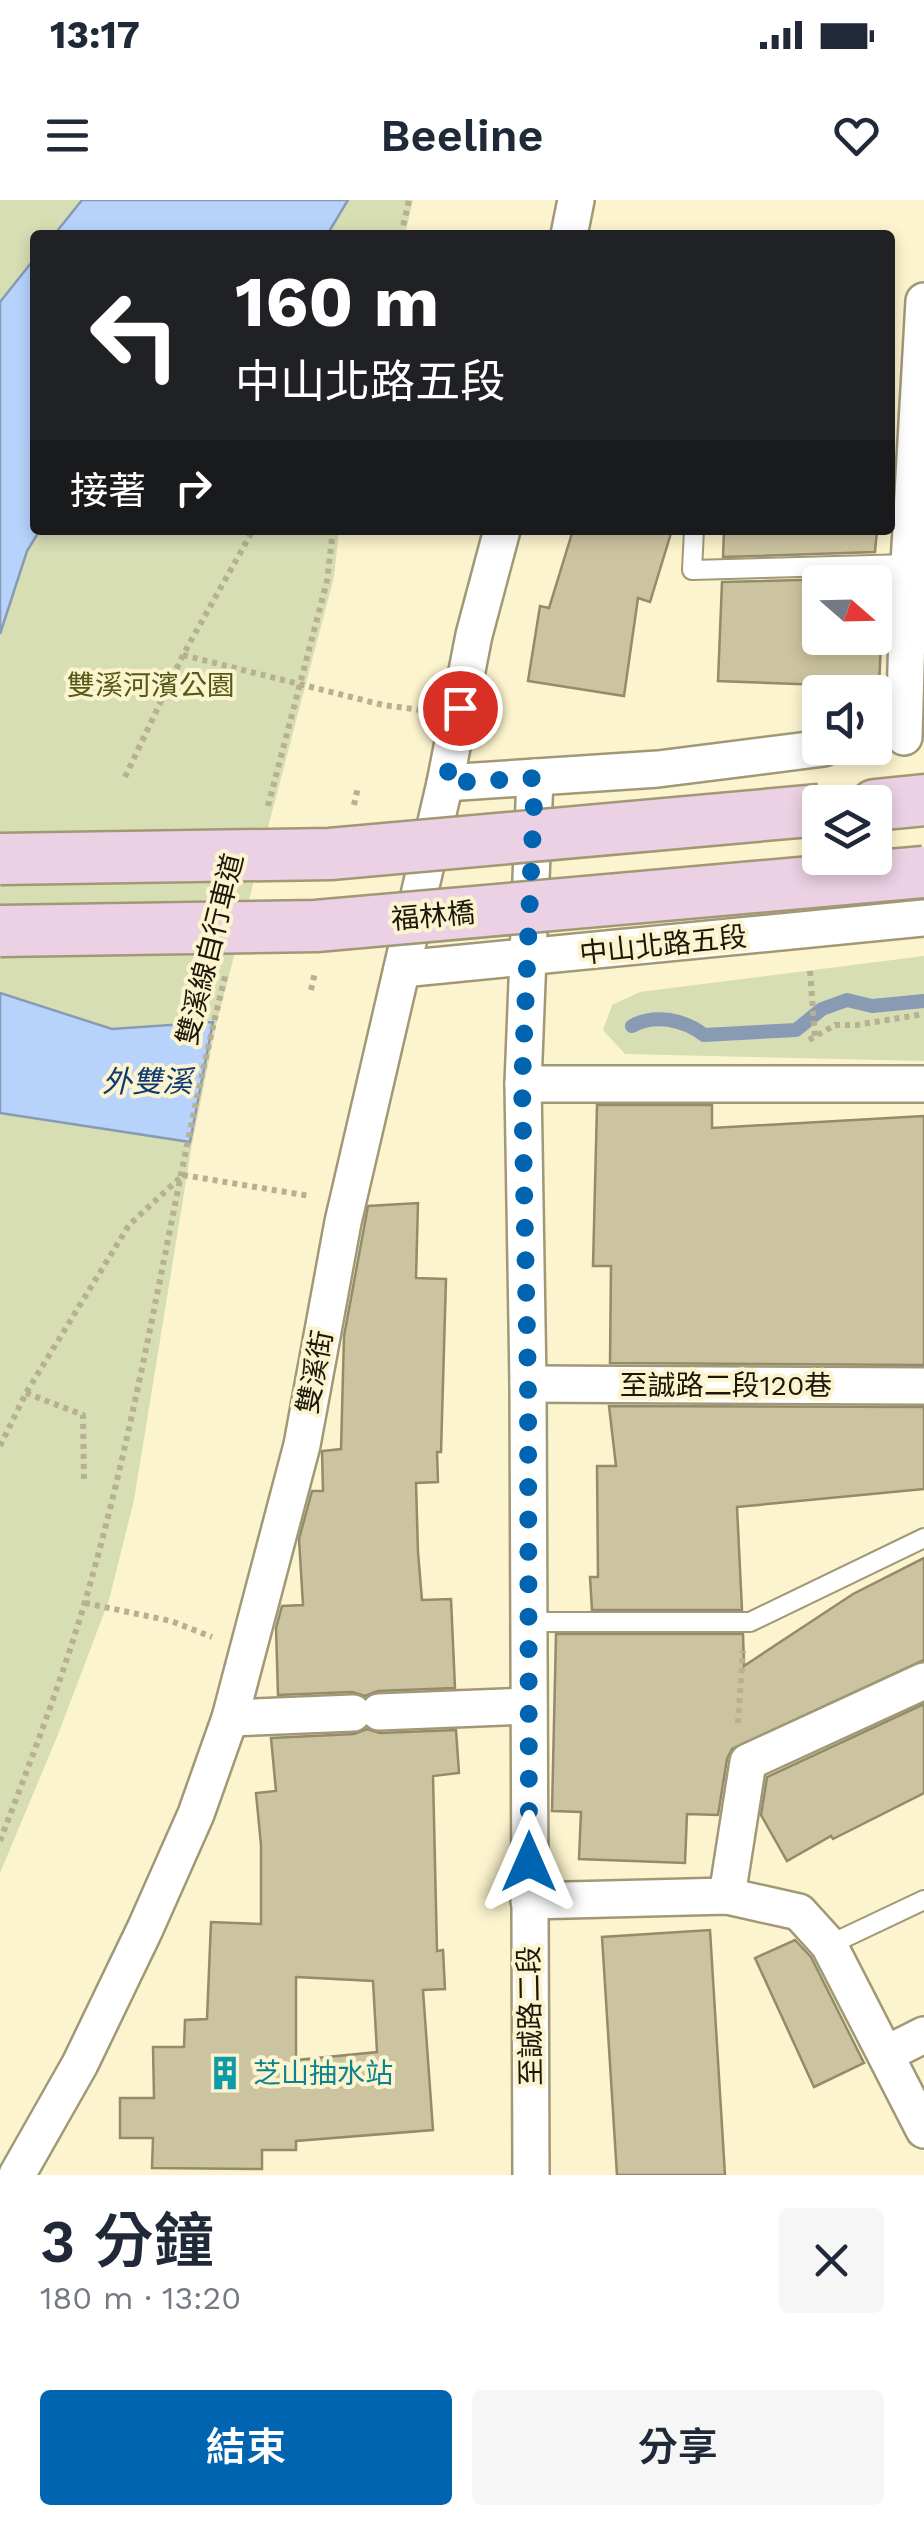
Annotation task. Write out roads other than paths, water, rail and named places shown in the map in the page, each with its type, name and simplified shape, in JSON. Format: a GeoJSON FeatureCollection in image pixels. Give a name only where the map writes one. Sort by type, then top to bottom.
{"type":"FeatureCollection","features":[{"type":"Feature","properties":{"kind":"main road"},"geometry":{"type":"LineString","coordinates":[[892,803],[924,800]]}},
{"type":"Feature","properties":{"kind":"main road"},"geometry":{"type":"LineString","coordinates":[[0,859],[330,854],[802,812]]}},
{"type":"Feature","properties":{"kind":"main road","name":"福林橋"},"geometry":{"type":"LineString","coordinates":[[0,930],[316,926],[924,872]]}},
{"type":"Feature","properties":{"kind":"street"},"geometry":{"type":"LineString","coordinates":[[570,230],[576,200]]}},
{"type":"Feature","properties":{"kind":"street"},"geometry":{"type":"LineString","coordinates":[[901,738],[924,301]]}},
{"type":"Feature","properties":{"kind":"street","name":"雙溪街"},"geometry":{"type":"LineString","coordinates":[[16,2175],[80,2064],[145,1930],[196,1814],[230,1718],[302,1445],[344,1222],[446,783],[474,635],[501,535]]}},
{"type":"Feature","properties":{"kind":"street"},"geometry":{"type":"LineString","coordinates":[[446,783],[658,770],[802,751]]}},
{"type":"Feature","properties":{"kind":"street","name":"至誠路二段"},"geometry":{"type":"LineString","coordinates":[[532,2175],[528,1384],[522,1084],[535,778]]}},
{"type":"Feature","properties":{"kind":"street","name":"中山北路五段"},"geometry":{"type":"LineString","coordinates":[[402,969],[924,918]]}},
{"type":"Feature","properties":{"kind":"street"},"geometry":{"type":"LineString","coordinates":[[522,1084],[924,1084]]}},
{"type":"Feature","properties":{"kind":"street","name":"至誠路二段120巷"},"geometry":{"type":"LineString","coordinates":[[528,1384],[924,1386]]}},
{"type":"Feature","properties":{"kind":"street"},"geometry":{"type":"LineString","coordinates":[[727,1896],[748,1762],[924,1681]]}},
{"type":"Feature","properties":{"kind":"street"},"geometry":{"type":"LineString","coordinates":[[230,1718],[529,1706]]}},
{"type":"Feature","properties":{"kind":"street"},"geometry":{"type":"LineString","coordinates":[[529,1900],[727,1896],[799,1912],[829,1945],[924,2130]]}},
{"type":"Feature","properties":{"kind":"street"},"geometry":{"type":"LineString","coordinates":[[886,2054],[924,2035]]}},
{"type":"Feature","properties":{"kind":"lane"},"geometry":{"type":"LineString","coordinates":[[694,535],[692,570],[909,564]]}},
{"type":"Feature","properties":{"kind":"lane"},"geometry":{"type":"LineString","coordinates":[[528,1622],[750,1622],[924,1538]]}},
{"type":"Feature","properties":{"kind":"lane"},"geometry":{"type":"LineString","coordinates":[[829,1945],[924,1900]]}},
{"type":"Feature","properties":{"kind":"water"},"geometry":{"type":"Polygon","coordinates":[[[82,200],[348,200],[330,230],[58,230],[82,200]]]}},
{"type":"Feature","properties":{"kind":"water"},"geometry":{"type":"Polygon","coordinates":[[[30,264],[30,535],[37,535],[27,551],[0,634],[0,302],[30,264]]]}},
{"type":"Feature","properties":{"kind":"water","name":"外雙溪"},"geometry":{"type":"Polygon","coordinates":[[[0,993],[112,1029],[213,1022],[190,1142],[0,1113],[0,993]]]}},
{"type":"Feature","properties":{"kind":"waterway"},"geometry":{"type":"LineString","coordinates":[[632,1026],[660,1019],[688,1025],[704,1035],[796,1030],[822,1009],[847,1000],[872,1006],[924,1001]]}},
{"type":"Feature","properties":{"kind":"place","name":"芝山抽水站"},"geometry":{"type":"Point","coordinates":[225,2073]}},
{"type":"Feature","properties":{"kind":"park label","name":"雙溪河濱公園"},"geometry":{"type":"Point","coordinates":[151,685]}}]}
